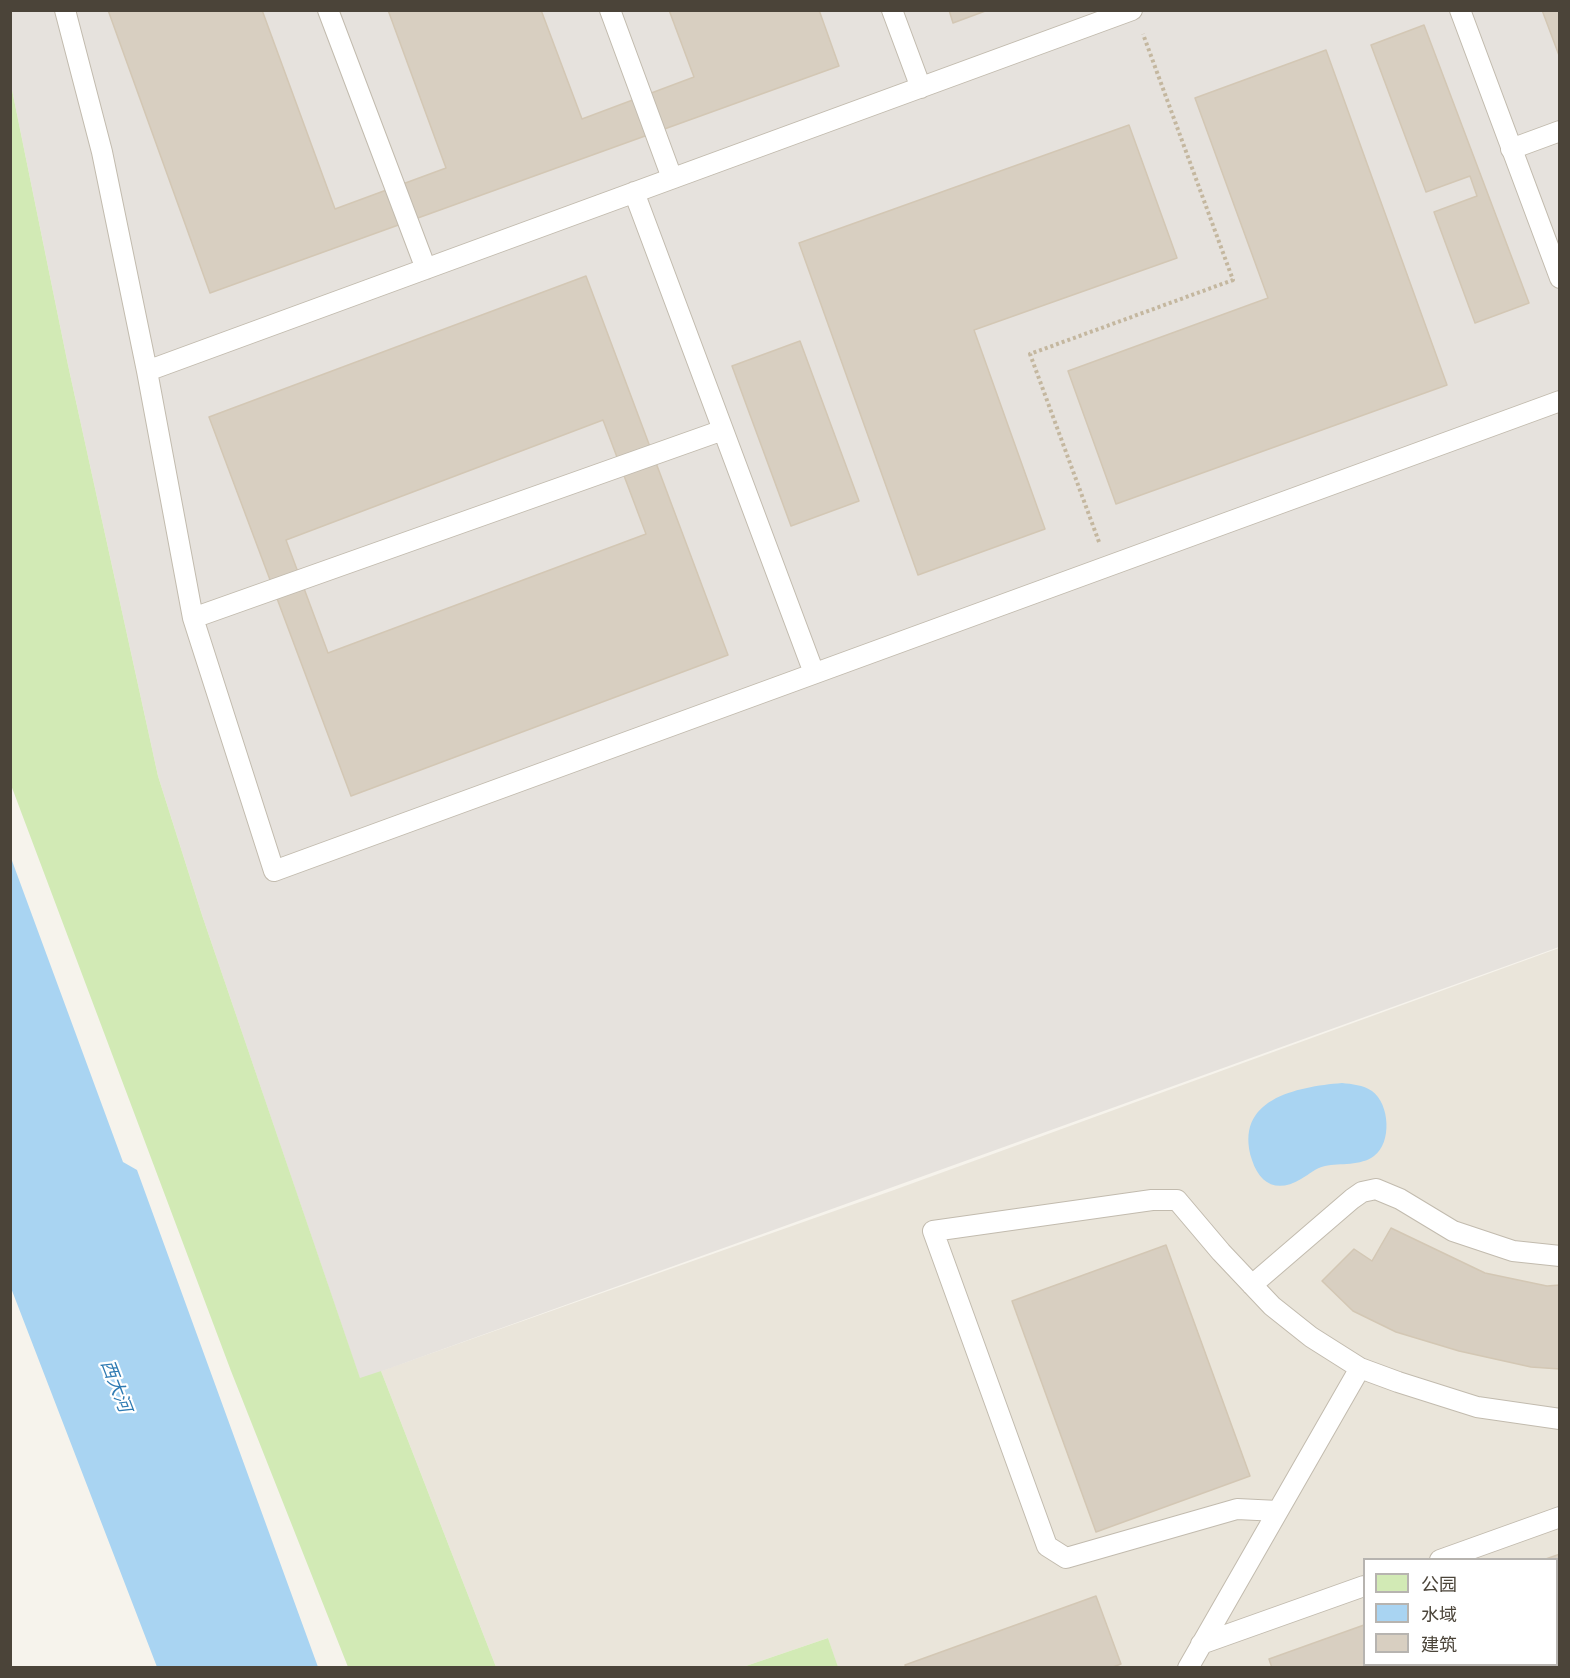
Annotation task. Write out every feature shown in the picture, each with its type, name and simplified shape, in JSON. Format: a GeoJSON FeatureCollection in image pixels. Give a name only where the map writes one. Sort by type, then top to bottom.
{"type":"FeatureCollection","features":[{"type":"Feature","properties":{"kind":"lane"},"geometry":{"type":"LineString","coordinates":[[66,10],[102,152],[194,618],[274,871],[1560,401]]}},
{"type":"Feature","properties":{"kind":"lane"},"geometry":{"type":"LineString","coordinates":[[328,10],[426,269]]}},
{"type":"Feature","properties":{"kind":"lane"},"geometry":{"type":"LineString","coordinates":[[610,10],[672,178]]}},
{"type":"Feature","properties":{"kind":"lane"},"geometry":{"type":"LineString","coordinates":[[892,10],[921,88]]}},
{"type":"Feature","properties":{"kind":"lane"},"geometry":{"type":"LineString","coordinates":[[147,371],[1132,10]]}},
{"type":"Feature","properties":{"kind":"lane"},"geometry":{"type":"LineString","coordinates":[[1460,10],[1560,278]]}},
{"type":"Feature","properties":{"kind":"lane"},"geometry":{"type":"LineString","coordinates":[[1511,149],[1560,132]]}},
{"type":"Feature","properties":{"kind":"lane"},"geometry":{"type":"LineString","coordinates":[[633,192],[814,673]]}},
{"type":"Feature","properties":{"kind":"lane"},"geometry":{"type":"LineString","coordinates":[[194,618],[723,430]]}},
{"type":"Feature","properties":{"kind":"lane"},"geometry":{"type":"LineString","coordinates":[[1252,1285],[1352,1199],[1362,1192],[1376,1189],[1400,1199],[1453,1232],[1512,1251],[1560,1256]]}},
{"type":"Feature","properties":{"kind":"lane"},"geometry":{"type":"LineString","coordinates":[[1278,1511],[1237,1509],[1066,1558],[1047,1546],[933,1232],[1152,1200],[1177,1200],[1221,1252],[1272,1306],[1311,1337],[1360,1368],[1477,1407],[1560,1419]]}},
{"type":"Feature","properties":{"kind":"lane"},"geometry":{"type":"LineString","coordinates":[[1188,1668],[1360,1368]]}},
{"type":"Feature","properties":{"kind":"lane"},"geometry":{"type":"LineString","coordinates":[[1446,1558],[1560,1517]]}},
{"type":"Feature","properties":{"kind":"lane"},"geometry":{"type":"LineString","coordinates":[[1201,1644],[1363,1587]]}},
{"type":"Feature","properties":{"kind":"path"},"geometry":{"type":"LineString","coordinates":[[1108,566],[1030,354],[1233,280],[1143,33]]}},
{"type":"Feature","properties":{"kind":"shaded area"},"geometry":{"type":"Polygon","coordinates":[[[10,11],[1559,11],[1559,947],[360,1379],[202,915],[158,776],[68,365],[11,85],[10,11]]]}},
{"type":"Feature","properties":{"kind":"shaded area"},"geometry":{"type":"Polygon","coordinates":[[[1559,948],[1559,1667],[838,1668],[828,1638],[743,1667],[496,1667],[381,1371],[894,1190],[1559,948]]]}},
{"type":"Feature","properties":{"kind":"green space"},"geometry":{"type":"Polygon","coordinates":[[[11,85],[68,365],[158,776],[202,915],[360,1378],[381,1371],[496,1667],[348,1667],[231,1371],[11,785],[11,85]]]}},
{"type":"Feature","properties":{"kind":"green space"},"geometry":{"type":"Polygon","coordinates":[[[828,1638],[838,1667],[743,1667],[828,1638]]]}},
{"type":"Feature","properties":{"kind":"water","name":"西大河"},"geometry":{"type":"Polygon","coordinates":[[[11,858],[123,1162],[137,1170],[318,1667],[157,1667],[11,1288],[11,858]]]}},
{"type":"Feature","properties":{"kind":"water"},"geometry":{"type":"Polygon","coordinates":[[[1342,1083],[1369,1089],[1378,1097],[1385,1114],[1386,1124],[1384,1142],[1380,1150],[1369,1159],[1357,1163],[1321,1167],[1293,1183],[1277,1186],[1265,1181],[1255,1169],[1249,1139],[1252,1123],[1260,1110],[1273,1100],[1288,1093],[1342,1083]]]}},
{"type":"Feature","properties":{"kind":"building"},"geometry":{"type":"Polygon","coordinates":[[[108,10],[262,10],[335,209],[446,168],[388,10],[541,10],[582,119],[694,77],[669,10],[819,10],[839,66],[210,293],[108,10]]]}},
{"type":"Feature","properties":{"kind":"building"},"geometry":{"type":"Polygon","coordinates":[[[949,10],[988,10],[953,23],[949,10]]]}},
{"type":"Feature","properties":{"kind":"building"},"geometry":{"type":"Polygon","coordinates":[[[1542,10],[1560,10],[1560,58],[1542,10]]]}},
{"type":"Feature","properties":{"kind":"building"},"geometry":{"type":"Polygon","coordinates":[[[1424,25],[1529,303],[1475,323],[1434,212],[1477,196],[1470,176],[1426,192],[1371,45],[1424,25]]]}},
{"type":"Feature","properties":{"kind":"building"},"geometry":{"type":"Polygon","coordinates":[[[1326,50],[1447,385],[1116,504],[1068,371],[1268,298],[1195,98],[1326,50]]]}},
{"type":"Feature","properties":{"kind":"building"},"geometry":{"type":"Polygon","coordinates":[[[1129,125],[1177,258],[974,330],[1045,529],[918,575],[799,243],[1129,125]]]}},
{"type":"Feature","properties":{"kind":"building"},"geometry":{"type":"Polygon","coordinates":[[[586,276],[728,655],[351,796],[209,417],[586,276]],[[603,420],[286,540],[328,653],[646,534],[603,420]]]}},
{"type":"Feature","properties":{"kind":"building"},"geometry":{"type":"Polygon","coordinates":[[[800,341],[859,501],[791,526],[732,366],[800,341]]]}},
{"type":"Feature","properties":{"kind":"building"},"geometry":{"type":"Polygon","coordinates":[[[1391,1228],[1485,1273],[1547,1286],[1560,1285],[1560,1369],[1531,1367],[1459,1351],[1396,1332],[1353,1311],[1322,1281],[1354,1249],[1372,1261],[1391,1228]]]}},
{"type":"Feature","properties":{"kind":"building"},"geometry":{"type":"Polygon","coordinates":[[[1166,1245],[1250,1476],[1096,1532],[1012,1301],[1166,1245]]]}},
{"type":"Feature","properties":{"kind":"building"},"geometry":{"type":"Polygon","coordinates":[[[1560,1554],[1560,1637],[1558,1638],[1558,1558],[1549,1558],[1560,1554]]]}},
{"type":"Feature","properties":{"kind":"building"},"geometry":{"type":"Polygon","coordinates":[[[1096,1596],[1121,1664],[1110,1668],[906,1668],[905,1665],[1096,1596]]]}},
{"type":"Feature","properties":{"kind":"building"},"geometry":{"type":"Polygon","coordinates":[[[1363,1625],[1363,1666],[1479,1666],[1475,1668],[1272,1668],[1269,1659],[1363,1625]]]}}]}
